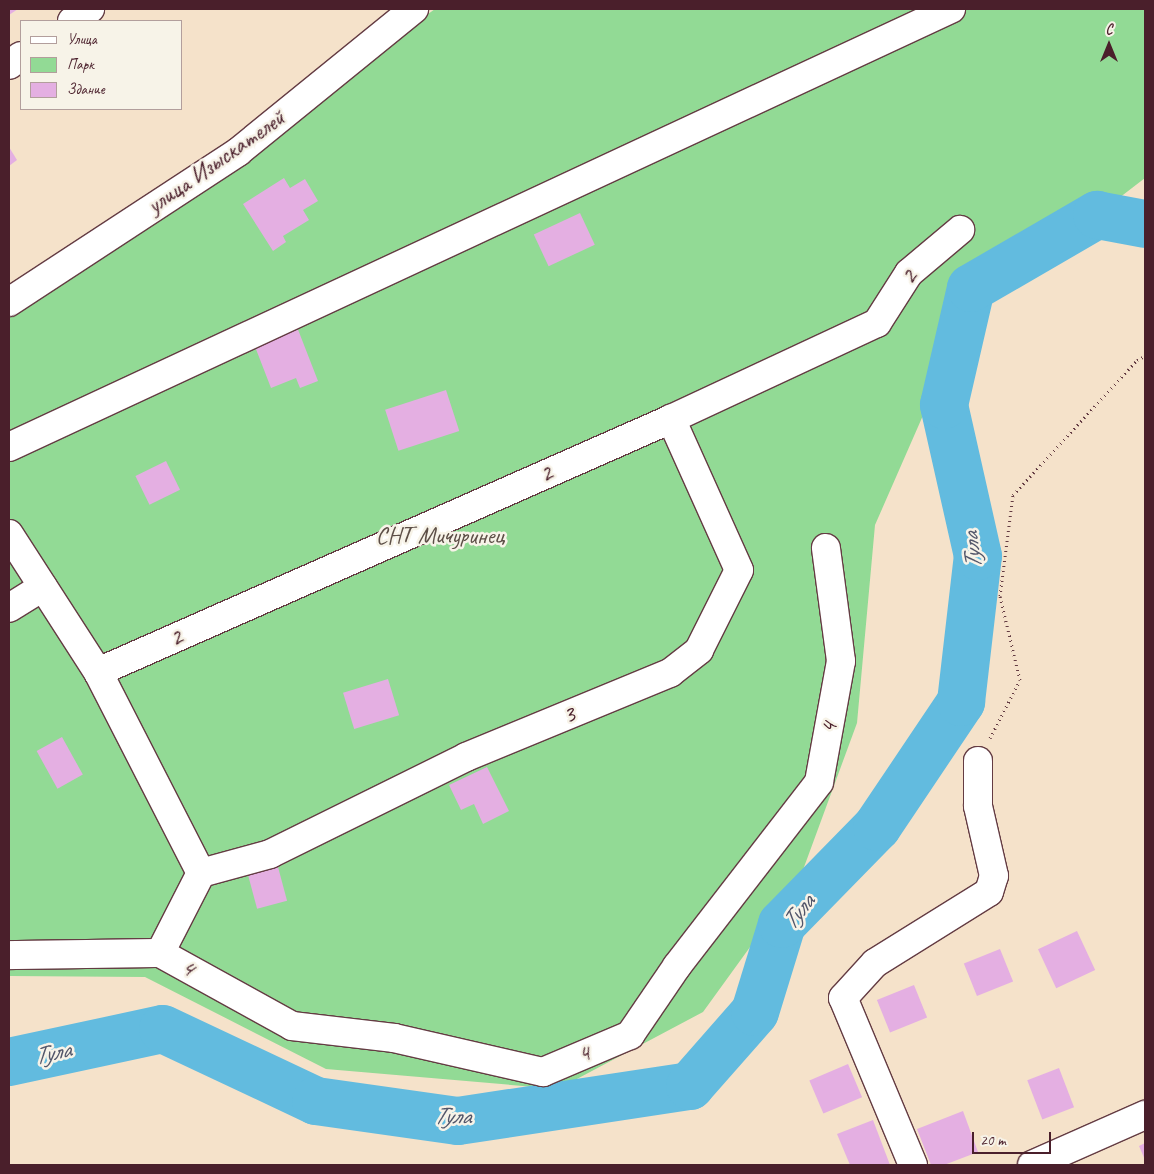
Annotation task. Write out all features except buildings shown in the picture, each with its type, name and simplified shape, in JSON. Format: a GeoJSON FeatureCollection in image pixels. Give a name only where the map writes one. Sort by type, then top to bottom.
{"type":"FeatureCollection","features":[{"type":"Feature","properties":{"kind":"street"},"geometry":{"type":"LineString","coordinates":[[74,20],[90,9]]}},
{"type":"Feature","properties":{"kind":"street","name":"улица Изыскателей"},"geometry":{"type":"LineString","coordinates":[[9,302],[238,152],[414,9]]}},
{"type":"Feature","properties":{"kind":"street"},"geometry":{"type":"LineString","coordinates":[[9,447],[951,9]]}},
{"type":"Feature","properties":{"kind":"street"},"geometry":{"type":"LineString","coordinates":[[9,65],[20,57]]}},
{"type":"Feature","properties":{"kind":"street","name":"2"},"geometry":{"type":"LineString","coordinates":[[98,672],[671,419],[877,323],[909,273],[960,230]]}},
{"type":"Feature","properties":{"kind":"street","name":"3"},"geometry":{"type":"LineString","coordinates":[[201,872],[270,854],[466,757],[670,673],[699,650],[739,570],[671,419]]}},
{"type":"Feature","properties":{"kind":"street"},"geometry":{"type":"LineString","coordinates":[[9,534],[98,672],[201,872],[160,953]]}},
{"type":"Feature","properties":{"kind":"street","name":"4"},"geometry":{"type":"LineString","coordinates":[[9,955],[160,953],[292,1026],[394,1038],[543,1072],[630,1035],[677,966],[819,782],[841,661],[826,548]]}},
{"type":"Feature","properties":{"kind":"street"},"geometry":{"type":"LineString","coordinates":[[9,608],[43,587]]}},
{"type":"Feature","properties":{"kind":"street"},"geometry":{"type":"LineString","coordinates":[[913,1165],[843,998],[875,963],[989,892],[994,876],[978,806],[978,761]]}},
{"type":"Feature","properties":{"kind":"street"},"geometry":{"type":"LineString","coordinates":[[1032,1165],[1145,1115]]}},
{"type":"Feature","properties":{"kind":"path"},"geometry":{"type":"LineString","coordinates":[[978,761],[1020,680],[1000,596],[1013,495],[1137,360],[1145,356]]}},
{"type":"Feature","properties":{"kind":"green space","name":"СНТ Мичуринец"},"geometry":{"type":"Polygon","coordinates":[[[435,9],[1145,9],[1145,178],[967,315],[875,525],[857,723],[800,878],[703,1012],[558,1089],[326,1069],[145,977],[9,976],[9,302],[238,152],[435,9]]]}},
{"type":"Feature","properties":{"kind":"waterway","name":"Тула"},"geometry":{"type":"LineString","coordinates":[[9,1062],[163,1029],[316,1101],[458,1121],[690,1086],[755,1012],[782,924],[877,827],[961,702],[978,556],[944,405],[971,288],[1097,215],[1145,224]]}}]}
